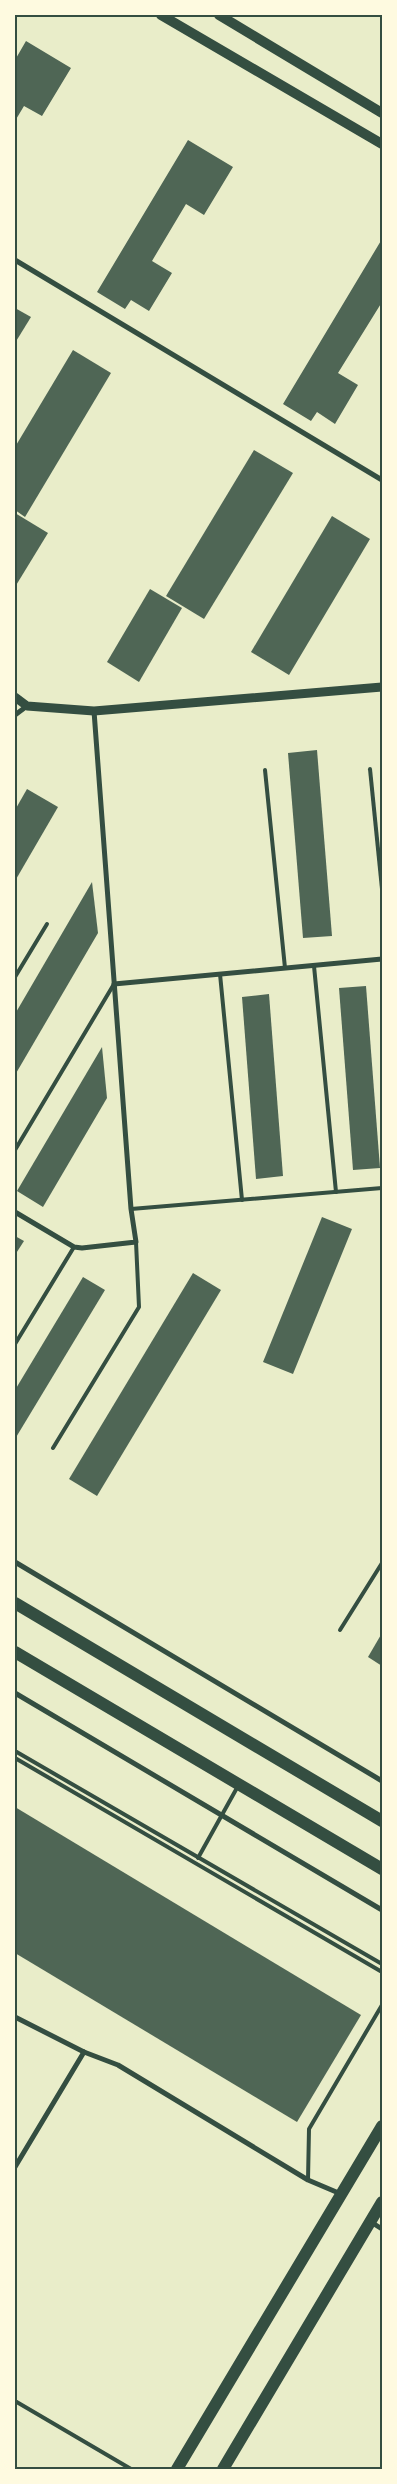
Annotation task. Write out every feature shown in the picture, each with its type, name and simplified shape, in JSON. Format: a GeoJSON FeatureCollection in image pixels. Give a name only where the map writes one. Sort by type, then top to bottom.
{"type":"FeatureCollection","features":[{"type":"Feature","properties":{"kind":"main road"},"geometry":{"type":"LineString","coordinates":[[161,15],[382,144]]}},
{"type":"Feature","properties":{"kind":"main road"},"geometry":{"type":"LineString","coordinates":[[219,15],[382,112]]}},
{"type":"Feature","properties":{"kind":"main road"},"geometry":{"type":"LineString","coordinates":[[15,1603],[382,1821]]}},
{"type":"Feature","properties":{"kind":"main road"},"geometry":{"type":"LineString","coordinates":[[15,1652],[382,1869]]}},
{"type":"Feature","properties":{"kind":"main road"},"geometry":{"type":"LineString","coordinates":[[178,2469],[382,2126]]}},
{"type":"Feature","properties":{"kind":"main road"},"geometry":{"type":"LineString","coordinates":[[224,2469],[376,2219],[382,2202]]}},
{"type":"Feature","properties":{"kind":"street"},"geometry":{"type":"LineString","coordinates":[[15,260],[382,480]]}},
{"type":"Feature","properties":{"kind":"street"},"geometry":{"type":"LineString","coordinates":[[15,697],[26,706],[94,711],[382,687]]}},
{"type":"Feature","properties":{"kind":"street"},"geometry":{"type":"LineString","coordinates":[[15,715],[26,706]]}},
{"type":"Feature","properties":{"kind":"street"},"geometry":{"type":"LineString","coordinates":[[15,1212],[74,1247],[82,1248],[136,1242],[131,1209],[94,711]]}},
{"type":"Feature","properties":{"kind":"street"},"geometry":{"type":"LineString","coordinates":[[114,984],[382,959]]}},
{"type":"Feature","properties":{"kind":"street"},"geometry":{"type":"LineString","coordinates":[[15,1562],[382,1781]]}},
{"type":"Feature","properties":{"kind":"street"},"geometry":{"type":"LineString","coordinates":[[15,1693],[382,1910]]}},
{"type":"Feature","properties":{"kind":"street"},"geometry":{"type":"LineString","coordinates":[[15,2017],[84,2052],[118,2065],[308,2180],[341,2194]]}},
{"type":"Feature","properties":{"kind":"street"},"geometry":{"type":"LineString","coordinates":[[15,2167],[84,2052]]}},
{"type":"Feature","properties":{"kind":"street"},"geometry":{"type":"LineString","coordinates":[[376,2219],[382,2229]]}},
{"type":"Feature","properties":{"kind":"lane"},"geometry":{"type":"LineString","coordinates":[[370,769],[382,890]]}},
{"type":"Feature","properties":{"kind":"lane"},"geometry":{"type":"LineString","coordinates":[[265,770],[285,968]]}},
{"type":"Feature","properties":{"kind":"lane"},"geometry":{"type":"LineString","coordinates":[[15,977],[47,924]]}},
{"type":"Feature","properties":{"kind":"lane"},"geometry":{"type":"LineString","coordinates":[[314,966],[336,1192]]}},
{"type":"Feature","properties":{"kind":"lane"},"geometry":{"type":"LineString","coordinates":[[220,974],[242,1200]]}},
{"type":"Feature","properties":{"kind":"lane"},"geometry":{"type":"LineString","coordinates":[[15,1150],[114,984]]}},
{"type":"Feature","properties":{"kind":"lane"},"geometry":{"type":"LineString","coordinates":[[131,1209],[382,1188]]}},
{"type":"Feature","properties":{"kind":"lane"},"geometry":{"type":"LineString","coordinates":[[52,1448],[139,1306],[136,1242]]}},
{"type":"Feature","properties":{"kind":"lane"},"geometry":{"type":"LineString","coordinates":[[15,1344],[74,1247]]}},
{"type":"Feature","properties":{"kind":"lane"},"geometry":{"type":"LineString","coordinates":[[340,1630],[382,1563]]}},
{"type":"Feature","properties":{"kind":"lane"},"geometry":{"type":"LineString","coordinates":[[15,1751],[382,1964]]}},
{"type":"Feature","properties":{"kind":"lane"},"geometry":{"type":"LineString","coordinates":[[15,1758],[382,1972]]}},
{"type":"Feature","properties":{"kind":"lane"},"geometry":{"type":"LineString","coordinates":[[195,1862],[239,1784]]}},
{"type":"Feature","properties":{"kind":"lane"},"geometry":{"type":"LineString","coordinates":[[308,2180],[309,2129],[382,2005]]}},
{"type":"Feature","properties":{"kind":"lane"},"geometry":{"type":"LineString","coordinates":[[15,2401],[131,2469]]}},
{"type":"Feature","properties":{"kind":"building"},"geometry":{"type":"Polygon","coordinates":[[[26,41],[71,68],[42,116],[24,106],[15,121],[15,60],[26,41]]]}},
{"type":"Feature","properties":{"kind":"building"},"geometry":{"type":"Polygon","coordinates":[[[188,140],[233,167],[204,215],[186,204],[152,261],[172,273],[149,311],[131,300],[125,309],[97,292],[188,140]]]}},
{"type":"Feature","properties":{"kind":"building"},"geometry":{"type":"Polygon","coordinates":[[[382,239],[382,302],[338,373],[358,385],[335,424],[317,412],[311,421],[283,404],[382,239]]]}},
{"type":"Feature","properties":{"kind":"building"},"geometry":{"type":"Polygon","coordinates":[[[15,308],[31,317],[15,343],[15,308]]]}},
{"type":"Feature","properties":{"kind":"building"},"geometry":{"type":"Polygon","coordinates":[[[73,350],[111,373],[25,517],[15,510],[15,447],[73,350]]]}},
{"type":"Feature","properties":{"kind":"building"},"geometry":{"type":"Polygon","coordinates":[[[254,450],[293,473],[204,619],[166,596],[254,450]]]}},
{"type":"Feature","properties":{"kind":"building"},"geometry":{"type":"Polygon","coordinates":[[[15,513],[48,533],[15,587],[15,513]]]}},
{"type":"Feature","properties":{"kind":"building"},"geometry":{"type":"Polygon","coordinates":[[[332,516],[370,539],[289,675],[251,652],[332,516]]]}},
{"type":"Feature","properties":{"kind":"building"},"geometry":{"type":"Polygon","coordinates":[[[150,589],[182,608],[139,682],[107,662],[150,589]]]}},
{"type":"Feature","properties":{"kind":"building"},"geometry":{"type":"Polygon","coordinates":[[[317,750],[332,936],[303,938],[288,753],[317,750]]]}},
{"type":"Feature","properties":{"kind":"building"},"geometry":{"type":"Polygon","coordinates":[[[27,789],[58,807],[15,881],[15,810],[27,789]]]}},
{"type":"Feature","properties":{"kind":"building"},"geometry":{"type":"Polygon","coordinates":[[[92,882],[98,933],[15,1075],[15,1014],[92,882]]]}},
{"type":"Feature","properties":{"kind":"building"},"geometry":{"type":"Polygon","coordinates":[[[366,986],[380,1168],[353,1170],[339,988],[366,986]]]}},
{"type":"Feature","properties":{"kind":"building"},"geometry":{"type":"Polygon","coordinates":[[[269,994],[283,1176],[256,1179],[242,997],[269,994]]]}},
{"type":"Feature","properties":{"kind":"building"},"geometry":{"type":"Polygon","coordinates":[[[102,1047],[107,1098],[43,1207],[17,1191],[102,1047]]]}},
{"type":"Feature","properties":{"kind":"building"},"geometry":{"type":"Polygon","coordinates":[[[322,1217],[352,1229],[293,1374],[263,1362],[322,1217]]]}},
{"type":"Feature","properties":{"kind":"building"},"geometry":{"type":"Polygon","coordinates":[[[15,1236],[24,1241],[15,1255],[15,1236]]]}},
{"type":"Feature","properties":{"kind":"building"},"geometry":{"type":"Polygon","coordinates":[[[193,1273],[221,1290],[97,1496],[69,1479],[193,1273]]]}},
{"type":"Feature","properties":{"kind":"building"},"geometry":{"type":"Polygon","coordinates":[[[83,1277],[105,1290],[15,1439],[15,1390],[83,1277]]]}},
{"type":"Feature","properties":{"kind":"building"},"geometry":{"type":"Polygon","coordinates":[[[382,1633],[382,1666],[368,1657],[382,1633]]]}},
{"type":"Feature","properties":{"kind":"building"},"geometry":{"type":"Polygon","coordinates":[[[15,1807],[361,2015],[297,2122],[15,1953],[15,1807]]]}}]}
